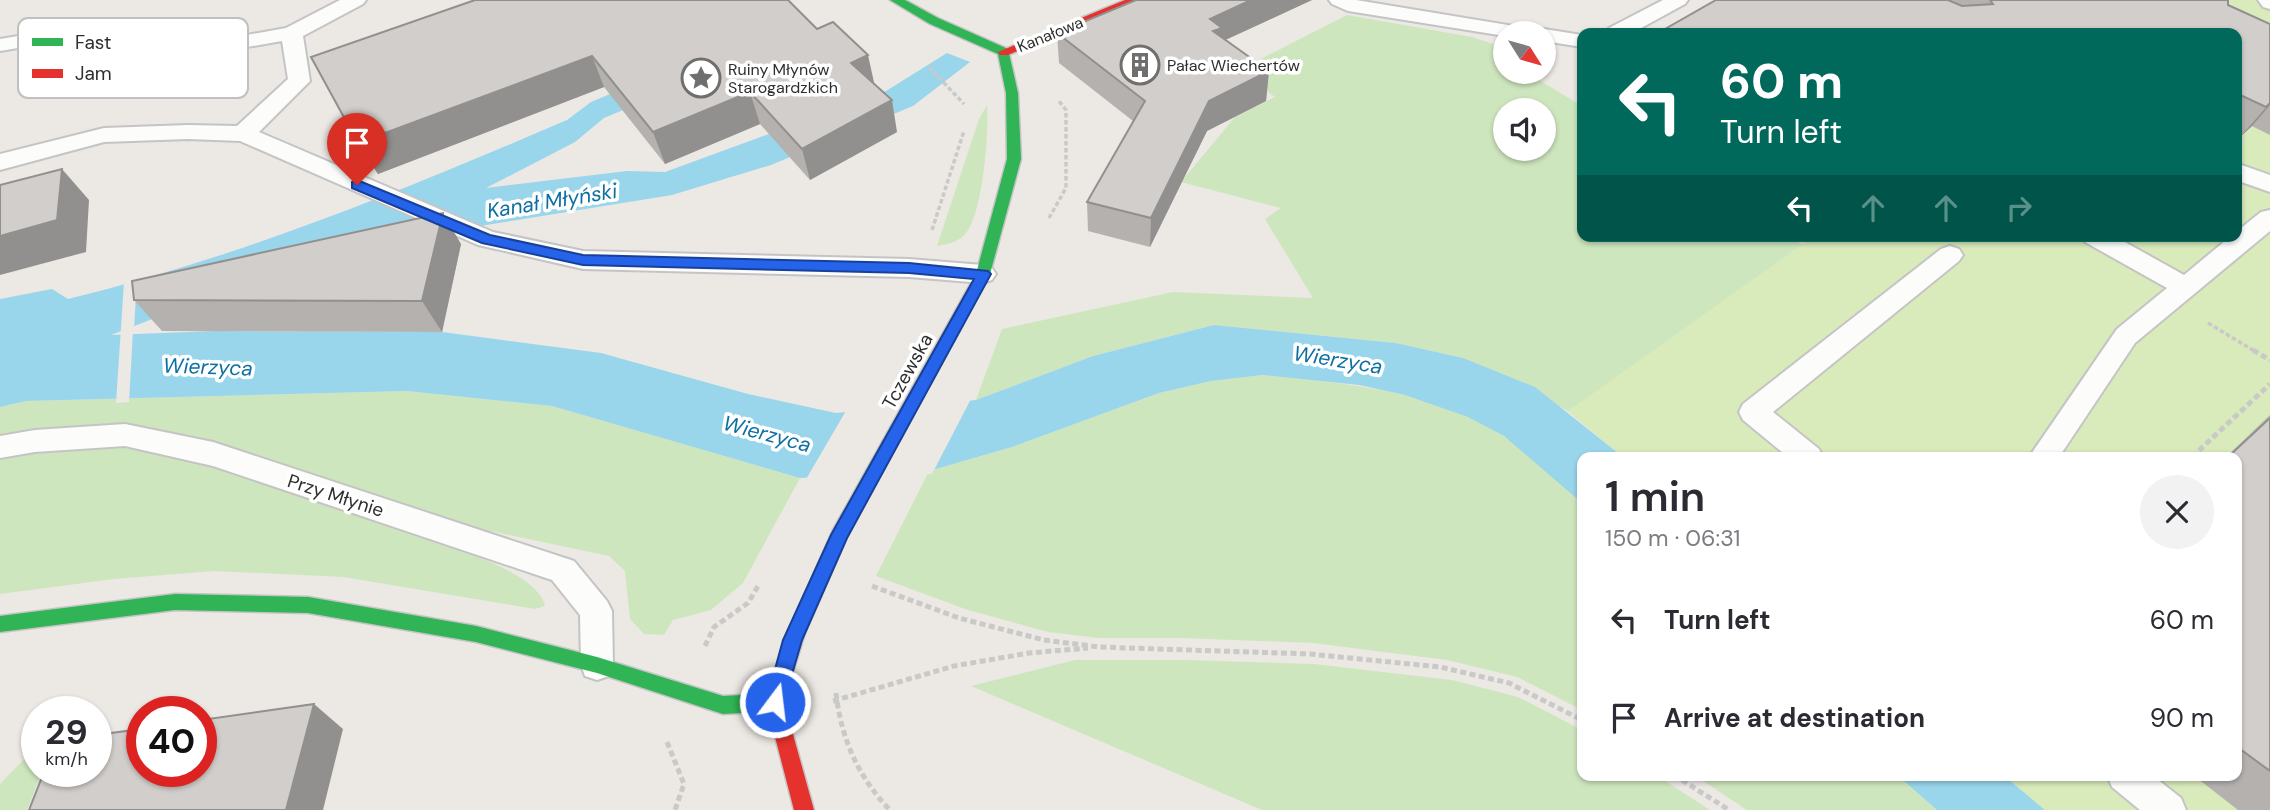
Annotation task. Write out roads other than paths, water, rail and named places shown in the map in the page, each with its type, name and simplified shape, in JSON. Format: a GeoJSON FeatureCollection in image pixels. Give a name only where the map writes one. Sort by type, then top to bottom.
{"type":"FeatureCollection","features":[{"type":"Feature","properties":{"kind":"street"},"geometry":{"type":"LineString","coordinates":[[896,0],[934,22],[1004,52]]}},
{"type":"Feature","properties":{"kind":"street","name":"Kanałowa"},"geometry":{"type":"LineString","coordinates":[[1004,52],[1135,0]]}},
{"type":"Feature","properties":{"kind":"street","name":"Tczewska"},"geometry":{"type":"LineString","coordinates":[[775,702],[793,640],[839,535],[932,372],[983,274],[1014,159],[1012,93],[1004,52]]}},
{"type":"Feature","properties":{"kind":"street"},"geometry":{"type":"LineString","coordinates":[[0,624],[175,602],[308,605],[476,634],[597,665],[723,705],[775,702],[804,810]]}},
{"type":"Feature","properties":{"kind":"lane"},"geometry":{"type":"LineString","coordinates":[[248,41],[292,33],[356,0]]}},
{"type":"Feature","properties":{"kind":"lane"},"geometry":{"type":"LineString","coordinates":[[1339,0],[1348,5],[1493,28]]}},
{"type":"Feature","properties":{"kind":"lane"},"geometry":{"type":"LineString","coordinates":[[1388,12],[1416,0]]}},
{"type":"Feature","properties":{"kind":"lane"},"geometry":{"type":"LineString","coordinates":[[1626,28],[1678,0]]}},
{"type":"Feature","properties":{"kind":"lane"},"geometry":{"type":"LineString","coordinates":[[243,134],[299,81],[292,33]]}},
{"type":"Feature","properties":{"kind":"lane"},"geometry":{"type":"LineString","coordinates":[[1556,38],[1577,40]]}},
{"type":"Feature","properties":{"kind":"lane"},"geometry":{"type":"LineString","coordinates":[[0,45],[18,42]]}},
{"type":"Feature","properties":{"kind":"lane"},"geometry":{"type":"LineString","coordinates":[[0,162],[104,135],[188,132],[243,134],[487,239],[583,260],[917,268],[983,274]]}},
{"type":"Feature","properties":{"kind":"lane"},"geometry":{"type":"LineString","coordinates":[[2242,173],[2270,184]]}},
{"type":"Feature","properties":{"kind":"lane"},"geometry":{"type":"LineString","coordinates":[[2242,241],[2270,218]]}},
{"type":"Feature","properties":{"kind":"lane"},"geometry":{"type":"LineString","coordinates":[[2103,242],[2178,294]]}},
{"type":"Feature","properties":{"kind":"lane"},"geometry":{"type":"LineString","coordinates":[[2046,452],[2126,336],[2241,242]]}},
{"type":"Feature","properties":{"kind":"lane"},"geometry":{"type":"LineString","coordinates":[[1803,452],[1753,412],[1950,255]]}},
{"type":"Feature","properties":{"kind":"lane","name":"Przy Młynie"},"geometry":{"type":"LineString","coordinates":[[0,447],[35,441],[125,435],[213,454],[563,570],[596,611],[597,665]]}},
{"type":"Feature","properties":{"kind":"lane"},"geometry":{"type":"LineString","coordinates":[[2132,781],[2168,810]]}},
{"type":"Feature","properties":{"kind":"water"},"geometry":{"type":"Polygon","coordinates":[[[779,23],[796,38],[604,118],[575,142],[486,188],[627,171],[665,172],[886,91],[947,53],[970,62],[913,106],[771,165],[672,195],[486,225],[212,296],[111,335],[214,331],[442,332],[601,353],[748,394],[836,413],[976,400],[1093,356],[1214,325],[1396,343],[1463,358],[1535,387],[1617,452],[1577,452],[1577,499],[1504,436],[1468,417],[1405,395],[1359,385],[1263,375],[1211,381],[1159,393],[1012,447],[929,471],[800,478],[552,406],[407,391],[26,401],[0,407],[0,299],[52,289],[68,299],[196,263],[321,220],[506,146],[567,120],[591,102],[779,23]]]}},
{"type":"Feature","properties":{"kind":"water"},"geometry":{"type":"Polygon","coordinates":[[[1904,781],[2010,781],[2045,810],[1937,810],[1904,781]]]}},
{"type":"Feature","properties":{"kind":"place","name":"Pałac Wiechertów"},"geometry":{"type":"Point","coordinates":[1140,65]}},
{"type":"Feature","properties":{"kind":"place","name":"Ruiny Młynów Starogardzkich"},"geometry":{"type":"Point","coordinates":[701,78]}},
{"type":"Feature","properties":{"kind":"water label","name":"Kanał Młyński"},"geometry":{"type":"Point","coordinates":[552,201]}},
{"type":"Feature","properties":{"kind":"water label","name":"Wierzyca"},"geometry":{"type":"Point","coordinates":[1338,360]}},
{"type":"Feature","properties":{"kind":"water label","name":"Wierzyca"},"geometry":{"type":"Point","coordinates":[208,367]}},
{"type":"Feature","properties":{"kind":"water label","name":"Wierzyca"},"geometry":{"type":"Point","coordinates":[767,434]}}]}
